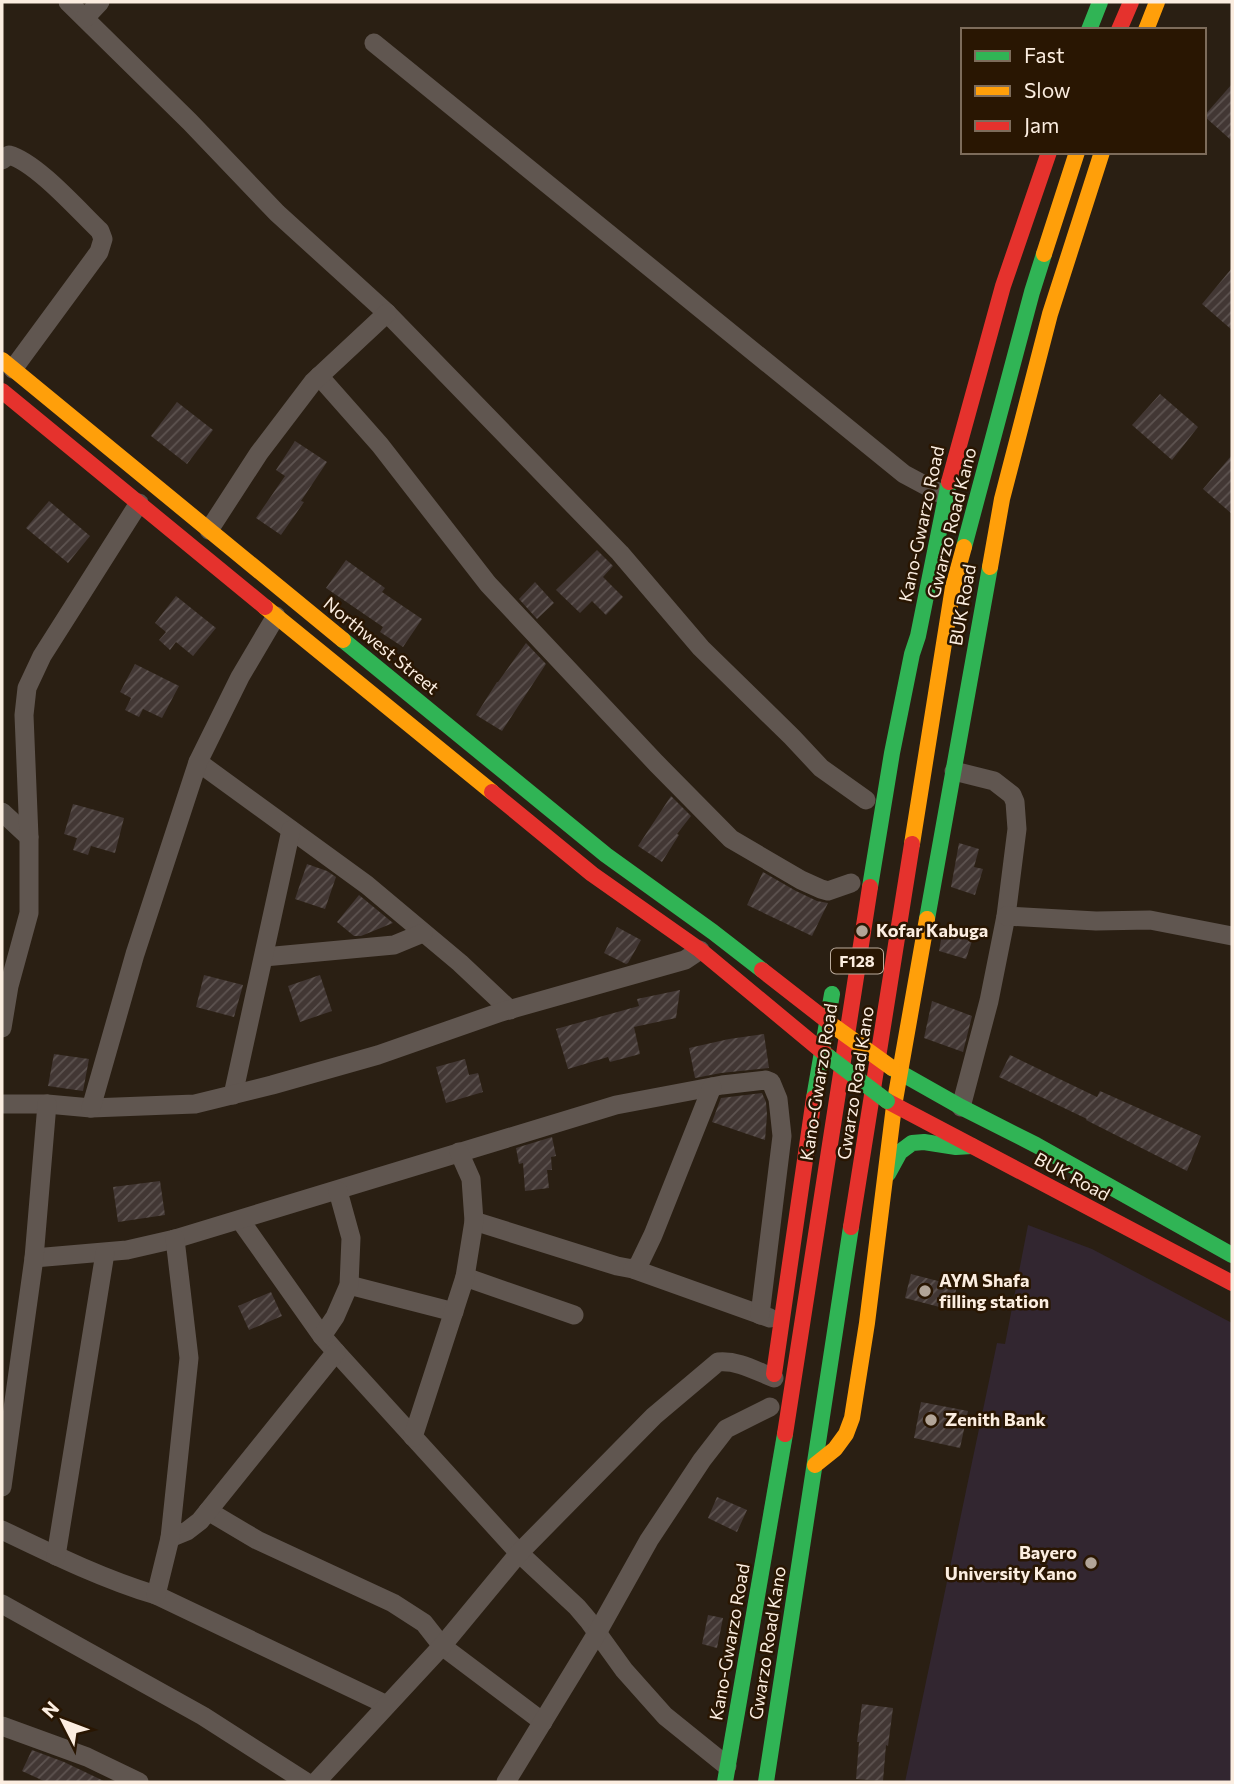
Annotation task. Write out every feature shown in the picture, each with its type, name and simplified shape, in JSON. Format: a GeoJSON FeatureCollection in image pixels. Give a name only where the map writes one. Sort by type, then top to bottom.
{"type":"FeatureCollection","features":[{"type":"Feature","properties":{"kind":"main road"},"geometry":{"type":"LineString","coordinates":[[1090,28],[1100,2]]}},
{"type":"Feature","properties":{"kind":"main road"},"geometry":{"type":"LineString","coordinates":[[1120,28],[1131,2]]}},
{"type":"Feature","properties":{"kind":"main road"},"geometry":{"type":"LineString","coordinates":[[1147,28],[1157,2]]}},
{"type":"Feature","properties":{"kind":"main road","name":"Kano-Gwarzo Road"},"geometry":{"type":"LineString","coordinates":[[726,1774],[780,1470],[891,753],[918,636],[945,496],[1003,286],[1048,154]]}},
{"type":"Feature","properties":{"kind":"main road","name":"Gwarzo Road Kano"},"geometry":{"type":"LineString","coordinates":[[766,1782],[815,1465],[970,584],[1032,292],[1076,154]]}},
{"type":"Feature","properties":{"kind":"main road","name":"BUK Road"},"geometry":{"type":"LineString","coordinates":[[815,1465],[835,1449],[846,1434],[852,1418],[886,1178],[891,1103],[954,771],[970,584],[1002,499],[1050,314],[1101,154]]}},
{"type":"Feature","properties":{"kind":"main road","name":"Northwest Street"},"geometry":{"type":"LineString","coordinates":[[8,364],[606,855],[897,1071]]}},
{"type":"Feature","properties":{"kind":"main road"},"geometry":{"type":"LineString","coordinates":[[2,391],[592,874],[729,972],[825,1054],[891,1103]]}},
{"type":"Feature","properties":{"kind":"main road"},"geometry":{"type":"LineString","coordinates":[[889,685],[893,674],[912,654]]}},
{"type":"Feature","properties":{"kind":"main road"},"geometry":{"type":"LineString","coordinates":[[780,1470],[772,1447],[770,1407],[781,1322],[831,1024],[834,984]]}},
{"type":"Feature","properties":{"kind":"main road","name":"BUK Road"},"geometry":{"type":"LineString","coordinates":[[897,1071],[1232,1255]]}},
{"type":"Feature","properties":{"kind":"main road","name":"BUK Road"},"geometry":{"type":"LineString","coordinates":[[891,1103],[1232,1283]]}},
{"type":"Feature","properties":{"kind":"main road"},"geometry":{"type":"LineString","coordinates":[[886,1178],[893,1161],[905,1147],[920,1142],[953,1147],[972,1146]]}},
{"type":"Feature","properties":{"kind":"street"},"geometry":{"type":"LineString","coordinates":[[68,2],[190,122],[277,213],[387,313],[620,553],[701,648],[821,768],[866,799]]}},
{"type":"Feature","properties":{"kind":"street"},"geometry":{"type":"LineString","coordinates":[[85,18],[100,2]]}},
{"type":"Feature","properties":{"kind":"street"},"geometry":{"type":"LineString","coordinates":[[374,43],[904,474],[945,496]]}},
{"type":"Feature","properties":{"kind":"street"},"geometry":{"type":"LineString","coordinates":[[2,160],[9,155],[35,168],[100,231],[103,239],[99,252],[8,364]]}},
{"type":"Feature","properties":{"kind":"street"},"geometry":{"type":"LineString","coordinates":[[209,530],[259,453],[313,382],[387,313]]}},
{"type":"Feature","properties":{"kind":"street"},"geometry":{"type":"LineString","coordinates":[[319,376],[380,445],[488,584],[647,754],[732,839],[821,889],[828,891],[851,883]]}},
{"type":"Feature","properties":{"kind":"street"},"geometry":{"type":"LineString","coordinates":[[2,1028],[6,983],[29,913],[24,715],[27,688],[42,656],[139,503]]}},
{"type":"Feature","properties":{"kind":"street"},"geometry":{"type":"LineString","coordinates":[[91,1108],[135,954],[198,762],[240,677],[276,616]]}},
{"type":"Feature","properties":{"kind":"street"},"geometry":{"type":"LineString","coordinates":[[198,762],[367,885],[460,963],[510,1010]]}},
{"type":"Feature","properties":{"kind":"street"},"geometry":{"type":"LineString","coordinates":[[954,771],[994,781],[1012,795],[1017,829],[1006,916],[989,1001],[961,1107]]}},
{"type":"Feature","properties":{"kind":"street"},"geometry":{"type":"LineString","coordinates":[[2,812],[29,837]]}},
{"type":"Feature","properties":{"kind":"street"},"geometry":{"type":"LineString","coordinates":[[233,1095],[291,830]]}},
{"type":"Feature","properties":{"kind":"street"},"geometry":{"type":"LineString","coordinates":[[1006,916],[1096,921],[1150,920],[1232,936]]}},
{"type":"Feature","properties":{"kind":"street"},"geometry":{"type":"LineString","coordinates":[[264,957],[394,945],[423,933]]}},
{"type":"Feature","properties":{"kind":"street"},"geometry":{"type":"LineString","coordinates":[[2,1104],[91,1108],[195,1104],[378,1055],[510,1010],[685,960],[700,950]]}},
{"type":"Feature","properties":{"kind":"street"},"geometry":{"type":"LineString","coordinates":[[34,1258],[105,1253],[175,1239],[616,1105],[766,1080],[771,1082],[778,1098],[782,1136],[760,1315]]}},
{"type":"Feature","properties":{"kind":"street"},"geometry":{"type":"LineString","coordinates":[[633,1269],[639,1264],[653,1235],[712,1087]]}},
{"type":"Feature","properties":{"kind":"street"},"geometry":{"type":"LineString","coordinates":[[2,1487],[34,1258],[47,1104]]}},
{"type":"Feature","properties":{"kind":"street"},"geometry":{"type":"LineString","coordinates":[[413,1437],[465,1277],[474,1221],[471,1179],[459,1152]]}},
{"type":"Feature","properties":{"kind":"street"},"geometry":{"type":"LineString","coordinates":[[321,1336],[335,1317],[349,1285],[351,1238],[338,1191]]}},
{"type":"Feature","properties":{"kind":"street"},"geometry":{"type":"LineString","coordinates":[[240,1220],[321,1336],[519,1553],[577,1607],[624,1670],[665,1716],[726,1774]]}},
{"type":"Feature","properties":{"kind":"street"},"geometry":{"type":"LineString","coordinates":[[474,1221],[633,1269],[781,1322]]}},
{"type":"Feature","properties":{"kind":"street"},"geometry":{"type":"LineString","coordinates":[[156,1595],[170,1538],[189,1358],[175,1239]]}},
{"type":"Feature","properties":{"kind":"street"},"geometry":{"type":"LineString","coordinates":[[56,1556],[105,1253]]}},
{"type":"Feature","properties":{"kind":"street"},"geometry":{"type":"LineString","coordinates":[[465,1277],[574,1315]]}},
{"type":"Feature","properties":{"kind":"street"},"geometry":{"type":"LineString","coordinates":[[349,1285],[454,1312]]}},
{"type":"Feature","properties":{"kind":"street"},"geometry":{"type":"LineString","coordinates":[[170,1538],[187,1531],[200,1521],[336,1352]]}},
{"type":"Feature","properties":{"kind":"street"},"geometry":{"type":"LineString","coordinates":[[316,1782],[442,1646],[519,1553],[654,1416],[718,1362],[740,1364],[774,1378]]}},
{"type":"Feature","properties":{"kind":"street"},"geometry":{"type":"LineString","coordinates":[[514,1779],[543,1722],[649,1540],[710,1449],[726,1429],[770,1407]]}},
{"type":"Feature","properties":{"kind":"street"},"geometry":{"type":"LineString","coordinates":[[208,1511],[257,1540],[393,1603],[424,1623],[442,1646],[543,1722]]}},
{"type":"Feature","properties":{"kind":"street"},"geometry":{"type":"LineString","coordinates":[[2,1531],[56,1556],[156,1595],[387,1705]]}},
{"type":"Feature","properties":{"kind":"street"},"geometry":{"type":"LineString","coordinates":[[2,1604],[204,1716],[306,1782]]}},
{"type":"Feature","properties":{"kind":"street"},"geometry":{"type":"LineString","coordinates":[[2,1726],[87,1757],[139,1782]]}},
{"type":"Feature","properties":{"kind":"shaded area","name":"Bayero University Kano"},"geometry":{"type":"Polygon","coordinates":[[[1028,1225],[1092,1249],[1232,1323],[1232,1782],[905,1782],[997,1343],[1005,1344],[1028,1225]]]}},
{"type":"Feature","properties":{"kind":"building"},"geometry":{"type":"Polygon","coordinates":[[[1232,84],[1232,141],[1206,118],[1206,114],[1232,84]]]}},
{"type":"Feature","properties":{"kind":"building"},"geometry":{"type":"Polygon","coordinates":[[[1232,268],[1232,330],[1202,304],[1232,268]]]}},
{"type":"Feature","properties":{"kind":"building"},"geometry":{"type":"Polygon","coordinates":[[[1160,394],[1198,427],[1172,460],[1132,425],[1160,394]]]}},
{"type":"Feature","properties":{"kind":"building"},"geometry":{"type":"Polygon","coordinates":[[[177,402],[213,430],[187,464],[151,436],[177,402]]]}},
{"type":"Feature","properties":{"kind":"building"},"geometry":{"type":"Polygon","coordinates":[[[295,441],[327,462],[281,535],[256,518],[285,476],[276,470],[295,441]]]}},
{"type":"Feature","properties":{"kind":"building"},"geometry":{"type":"Polygon","coordinates":[[[1232,455],[1232,514],[1203,489],[1232,455]]]}},
{"type":"Feature","properties":{"kind":"building"},"geometry":{"type":"Polygon","coordinates":[[[49,501],[90,536],[68,563],[26,528],[49,501]]]}},
{"type":"Feature","properties":{"kind":"building"},"geometry":{"type":"Polygon","coordinates":[[[597,550],[613,566],[603,577],[623,597],[606,615],[592,601],[580,613],[556,590],[597,550]]]}},
{"type":"Feature","properties":{"kind":"building"},"geometry":{"type":"Polygon","coordinates":[[[346,560],[385,588],[382,592],[422,619],[403,647],[380,632],[383,627],[326,588],[346,560]]]}},
{"type":"Feature","properties":{"kind":"building"},"geometry":{"type":"Polygon","coordinates":[[[535,582],[554,603],[537,619],[519,599],[535,582]]]}},
{"type":"Feature","properties":{"kind":"building"},"geometry":{"type":"Polygon","coordinates":[[[176,596],[216,628],[193,656],[176,642],[170,650],[159,640],[166,632],[155,623],[176,596]]]}},
{"type":"Feature","properties":{"kind":"building"},"geometry":{"type":"Polygon","coordinates":[[[526,643],[546,664],[502,731],[476,715],[526,643]]]}},
{"type":"Feature","properties":{"kind":"building"},"geometry":{"type":"Polygon","coordinates":[[[135,664],[179,686],[162,718],[143,709],[139,717],[125,710],[131,698],[120,692],[135,664]]]}},
{"type":"Feature","properties":{"kind":"building"},"geometry":{"type":"Polygon","coordinates":[[[671,796],[691,816],[677,834],[679,835],[662,862],[638,846],[671,796]]]}},
{"type":"Feature","properties":{"kind":"building"},"geometry":{"type":"Polygon","coordinates":[[[73,804],[124,818],[115,853],[91,846],[88,855],[73,850],[77,838],[64,834],[73,804]]]}},
{"type":"Feature","properties":{"kind":"building"},"geometry":{"type":"Polygon","coordinates":[[[959,843],[979,849],[974,867],[983,869],[975,895],[951,887],[959,843]]]}},
{"type":"Feature","properties":{"kind":"building"},"geometry":{"type":"Polygon","coordinates":[[[307,864],[336,877],[325,909],[295,899],[307,864]]]}},
{"type":"Feature","properties":{"kind":"building"},"geometry":{"type":"Polygon","coordinates":[[[763,872],[796,891],[828,903],[812,936],[747,905],[763,872]]]}},
{"type":"Feature","properties":{"kind":"building"},"geometry":{"type":"Polygon","coordinates":[[[359,895],[393,923],[361,936],[354,936],[337,922],[359,895]]]}},
{"type":"Feature","properties":{"kind":"building"},"geometry":{"type":"Polygon","coordinates":[[[617,927],[641,940],[626,964],[604,953],[617,927]]]}},
{"type":"Feature","properties":{"kind":"building"},"geometry":{"type":"Polygon","coordinates":[[[943,929],[972,941],[966,959],[939,951],[943,929]]]}},
{"type":"Feature","properties":{"kind":"building"},"geometry":{"type":"Polygon","coordinates":[[[204,975],[243,985],[234,1017],[196,1007],[204,975]]]}},
{"type":"Feature","properties":{"kind":"building"},"geometry":{"type":"Polygon","coordinates":[[[320,975],[332,1011],[300,1022],[288,986],[320,975]]]}},
{"type":"Feature","properties":{"kind":"building"},"geometry":{"type":"Polygon","coordinates":[[[680,990],[676,1018],[634,1027],[640,1054],[610,1062],[608,1057],[568,1069],[556,1029],[639,1006],[637,999],[680,990]]]}},
{"type":"Feature","properties":{"kind":"building"},"geometry":{"type":"Polygon","coordinates":[[[932,1001],[972,1016],[963,1052],[924,1038],[932,1001]]]}},
{"type":"Feature","properties":{"kind":"building"},"geometry":{"type":"Polygon","coordinates":[[[764,1034],[769,1068],[695,1078],[689,1048],[764,1034]]]}},
{"type":"Feature","properties":{"kind":"building"},"geometry":{"type":"Polygon","coordinates":[[[54,1054],[89,1059],[83,1091],[48,1086],[54,1054]]]}},
{"type":"Feature","properties":{"kind":"building"},"geometry":{"type":"Polygon","coordinates":[[[1010,1055],[1097,1097],[1100,1091],[1201,1136],[1187,1171],[999,1077],[1010,1055]]]}},
{"type":"Feature","properties":{"kind":"building"},"geometry":{"type":"Polygon","coordinates":[[[465,1059],[469,1075],[478,1073],[483,1092],[446,1103],[436,1067],[465,1059]]]}},
{"type":"Feature","properties":{"kind":"building"},"geometry":{"type":"Polygon","coordinates":[[[762,1093],[767,1115],[765,1140],[712,1122],[721,1098],[762,1093]]]}},
{"type":"Feature","properties":{"kind":"building"},"geometry":{"type":"Polygon","coordinates":[[[552,1137],[556,1156],[551,1157],[552,1170],[547,1170],[549,1188],[525,1191],[523,1163],[519,1164],[516,1148],[552,1137]]]}},
{"type":"Feature","properties":{"kind":"building"},"geometry":{"type":"Polygon","coordinates":[[[160,1181],[165,1215],[118,1222],[113,1187],[160,1181]]]}},
{"type":"Feature","properties":{"kind":"building"},"geometry":{"type":"Polygon","coordinates":[[[911,1274],[957,1286],[951,1310],[905,1298],[911,1274]]]}},
{"type":"Feature","properties":{"kind":"building"},"geometry":{"type":"Polygon","coordinates":[[[271,1292],[282,1316],[249,1330],[238,1306],[271,1292]]]}},
{"type":"Feature","properties":{"kind":"building"},"geometry":{"type":"Polygon","coordinates":[[[921,1402],[968,1411],[960,1448],[914,1438],[921,1402]]]}},
{"type":"Feature","properties":{"kind":"building"},"geometry":{"type":"Polygon","coordinates":[[[717,1497],[747,1510],[737,1532],[708,1518],[717,1497]]]}},
{"type":"Feature","properties":{"kind":"building"},"geometry":{"type":"Polygon","coordinates":[[[708,1615],[723,1618],[717,1648],[702,1644],[708,1615]]]}},
{"type":"Feature","properties":{"kind":"building"},"geometry":{"type":"Polygon","coordinates":[[[862,1704],[893,1708],[883,1781],[856,1779],[862,1704]]]}},
{"type":"Feature","properties":{"kind":"building"},"geometry":{"type":"Polygon","coordinates":[[[32,1750],[106,1782],[46,1782],[22,1771],[32,1750]]]}},
{"type":"Feature","properties":{"kind":"traffic: fast"},"geometry":{"type":"LineString","coordinates":[[1090,28],[1100,2]]}},
{"type":"Feature","properties":{"kind":"traffic: fast"},"geometry":{"type":"LineString","coordinates":[[964,547],[1044,254]]}},
{"type":"Feature","properties":{"kind":"traffic: fast"},"geometry":{"type":"LineString","coordinates":[[870,887],[892,753],[949,482]]}},
{"type":"Feature","properties":{"kind":"traffic: fast"},"geometry":{"type":"LineString","coordinates":[[927,919],[990,567]]}},
{"type":"Feature","properties":{"kind":"traffic: fast"},"geometry":{"type":"LineString","coordinates":[[343,640],[606,855],[762,970]]}},
{"type":"Feature","properties":{"kind":"traffic: fast"},"geometry":{"type":"LineString","coordinates":[[814,1098],[832,994]]}},
{"type":"Feature","properties":{"kind":"traffic: fast"},"geometry":{"type":"LineString","coordinates":[[829,1057],[887,1101]]}},
{"type":"Feature","properties":{"kind":"traffic: fast"},"geometry":{"type":"LineString","coordinates":[[892,1068],[1232,1255]]}},
{"type":"Feature","properties":{"kind":"traffic: fast"},"geometry":{"type":"LineString","coordinates":[[888,1174],[900,1152],[912,1143],[972,1146]]}},
{"type":"Feature","properties":{"kind":"traffic: fast"},"geometry":{"type":"LineString","coordinates":[[766,1782],[851,1227]]}},
{"type":"Feature","properties":{"kind":"traffic: fast"},"geometry":{"type":"LineString","coordinates":[[725,1782],[785,1434]]}},
{"type":"Feature","properties":{"kind":"traffic: slow"},"geometry":{"type":"LineString","coordinates":[[1147,28],[1157,2]]}},
{"type":"Feature","properties":{"kind":"traffic: slow"},"geometry":{"type":"LineString","coordinates":[[1044,254],[1076,154]]}},
{"type":"Feature","properties":{"kind":"traffic: slow"},"geometry":{"type":"LineString","coordinates":[[990,567],[1002,499],[1050,314],[1101,154]]}},
{"type":"Feature","properties":{"kind":"traffic: slow"},"geometry":{"type":"LineString","coordinates":[[2,360],[343,640]]}},
{"type":"Feature","properties":{"kind":"traffic: slow"},"geometry":{"type":"LineString","coordinates":[[912,844],[953,587],[964,547]]}},
{"type":"Feature","properties":{"kind":"traffic: slow"},"geometry":{"type":"LineString","coordinates":[[265,607],[492,792]]}},
{"type":"Feature","properties":{"kind":"traffic: slow"},"geometry":{"type":"LineString","coordinates":[[815,1465],[835,1449],[846,1434],[852,1418],[867,1323],[894,1106],[927,919]]}},
{"type":"Feature","properties":{"kind":"traffic: slow"},"geometry":{"type":"LineString","coordinates":[[835,1027],[892,1068]]}},
{"type":"Feature","properties":{"kind":"traffic: jam"},"geometry":{"type":"LineString","coordinates":[[1120,28],[1131,2]]}},
{"type":"Feature","properties":{"kind":"traffic: jam"},"geometry":{"type":"LineString","coordinates":[[949,482],[1003,286],[1048,154]]}},
{"type":"Feature","properties":{"kind":"traffic: jam"},"geometry":{"type":"LineString","coordinates":[[2,391],[265,607]]}},
{"type":"Feature","properties":{"kind":"traffic: jam"},"geometry":{"type":"LineString","coordinates":[[492,792],[592,874],[700,950],[829,1057]]}},
{"type":"Feature","properties":{"kind":"traffic: jam"},"geometry":{"type":"LineString","coordinates":[[851,1227],[912,844]]}},
{"type":"Feature","properties":{"kind":"traffic: jam"},"geometry":{"type":"LineString","coordinates":[[785,1434],[870,887]]}},
{"type":"Feature","properties":{"kind":"traffic: jam"},"geometry":{"type":"LineString","coordinates":[[762,970],[835,1027]]}},
{"type":"Feature","properties":{"kind":"traffic: jam"},"geometry":{"type":"LineString","coordinates":[[774,1374],[814,1098]]}},
{"type":"Feature","properties":{"kind":"traffic: jam"},"geometry":{"type":"LineString","coordinates":[[887,1101],[1232,1283]]}},
{"type":"Feature","properties":{"kind":"place","name":"Kofar Kabuga"},"geometry":{"type":"Point","coordinates":[862,931]}},
{"type":"Feature","properties":{"kind":"place","name":"AYM Shafa filling station"},"geometry":{"type":"Point","coordinates":[925,1291]}},
{"type":"Feature","properties":{"kind":"place","name":"Zenith Bank"},"geometry":{"type":"Point","coordinates":[931,1420]}},
{"type":"Feature","properties":{"kind":"place","name":"Bayero University Kano"},"geometry":{"type":"Point","coordinates":[1091,1563]}}]}
